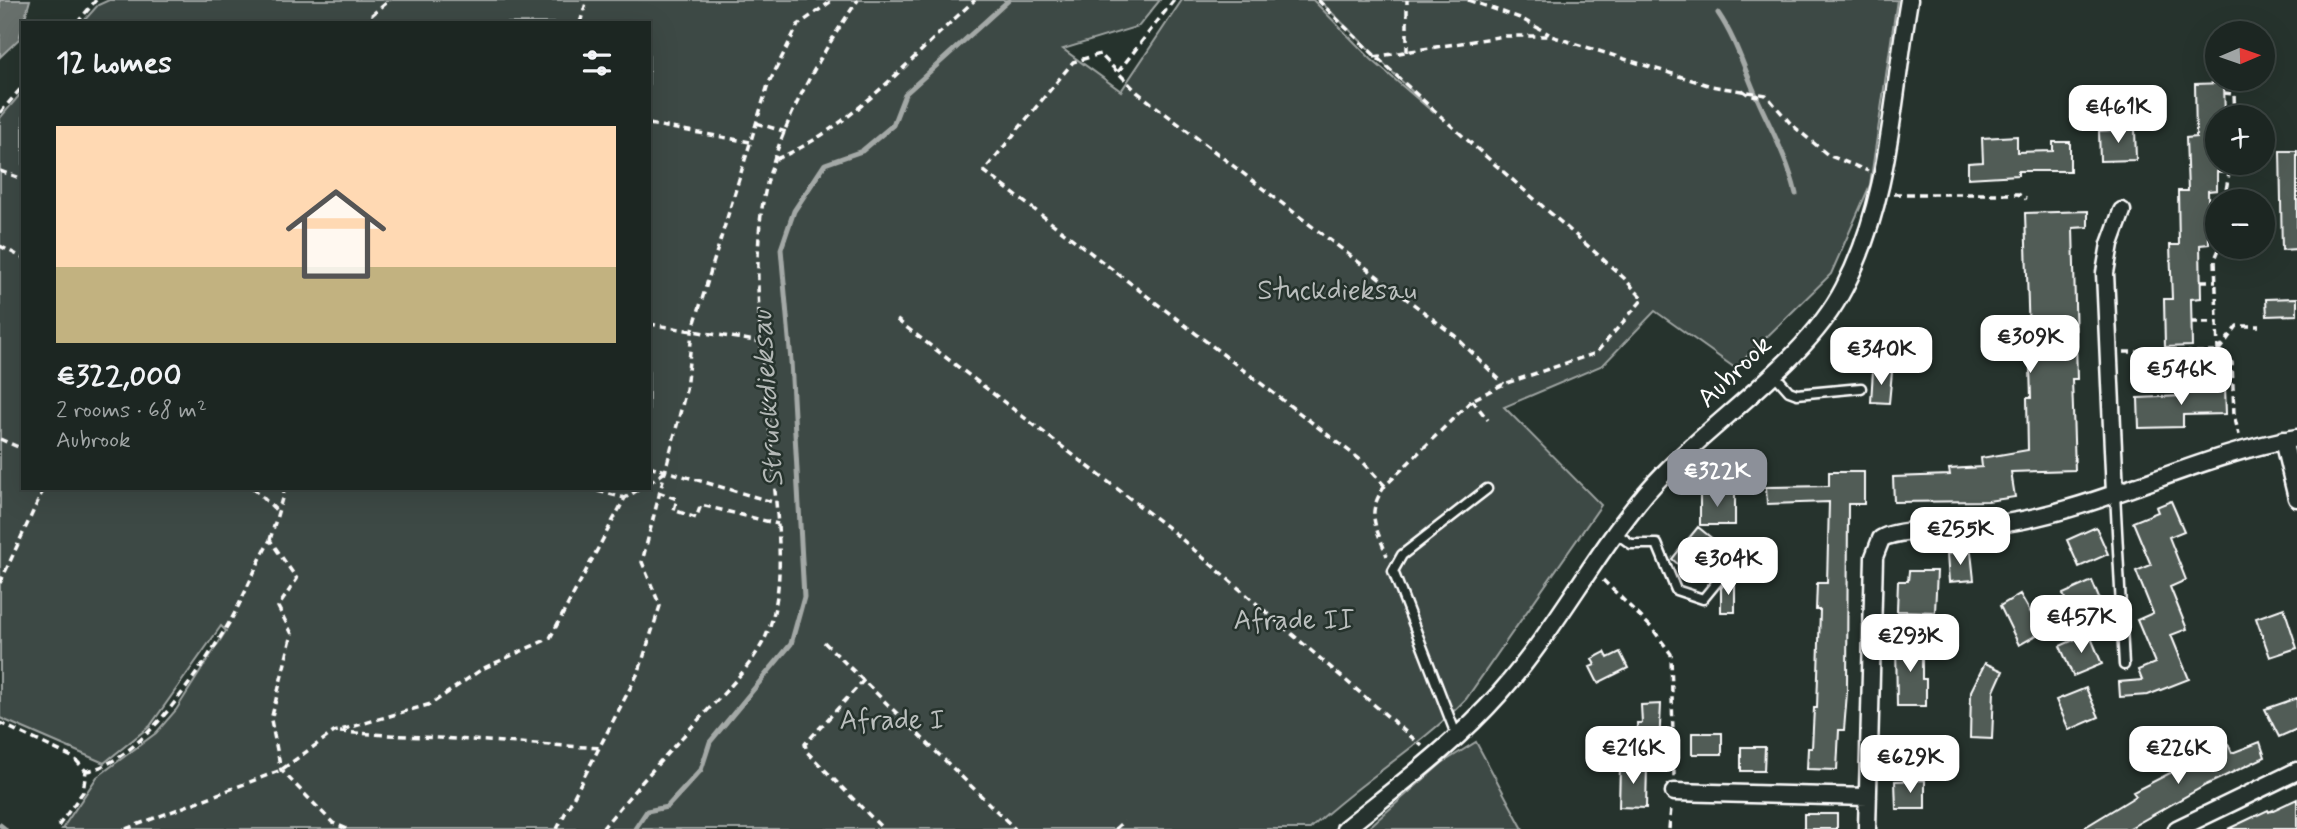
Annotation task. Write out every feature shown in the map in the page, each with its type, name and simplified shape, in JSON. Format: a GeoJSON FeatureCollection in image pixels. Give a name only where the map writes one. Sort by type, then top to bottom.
{"type":"FeatureCollection","features":[{"type":"Feature","properties":{"kind":"street","name":"Aubrook"},"geometry":{"type":"LineString","coordinates":[[1345,829],[1435,757],[1501,692],[1654,484],[1773,373],[1829,313],[1844,288],[1870,221],[1882,174],[1909,0]]}},
{"type":"Feature","properties":{"kind":"street"},"geometry":{"type":"LineString","coordinates":[[2115,493],[2105,273],[2110,244],[2122,211]]}},
{"type":"Feature","properties":{"kind":"street"},"geometry":{"type":"LineString","coordinates":[[1867,829],[1874,557],[1881,540],[1897,532],[2008,523],[2064,510],[2243,450],[2290,439],[2297,498]]}},
{"type":"Feature","properties":{"kind":"street"},"geometry":{"type":"LineString","coordinates":[[2177,829],[2297,771]]}},
{"type":"Feature","properties":{"kind":"street"},"geometry":{"type":"LineString","coordinates":[[1674,792],[1868,797]]}},
{"type":"Feature","properties":{"kind":"lane"},"geometry":{"type":"LineString","coordinates":[[1773,373],[1789,391],[1797,394],[1861,388]]}},
{"type":"Feature","properties":{"kind":"lane"},"geometry":{"type":"LineString","coordinates":[[1457,737],[1393,571],[1402,555],[1487,489]]}},
{"type":"Feature","properties":{"kind":"lane"},"geometry":{"type":"LineString","coordinates":[[2115,493],[2124,665]]}},
{"type":"Feature","properties":{"kind":"lane"},"geometry":{"type":"LineString","coordinates":[[1617,534],[1631,544],[1657,544],[1676,590],[1703,599],[1721,577]]}},
{"type":"Feature","properties":{"kind":"path"},"geometry":{"type":"LineString","coordinates":[[79,21],[96,0]]}},
{"type":"Feature","properties":{"kind":"path"},"geometry":{"type":"LineString","coordinates":[[364,21],[390,0]]}},
{"type":"Feature","properties":{"kind":"path"},"geometry":{"type":"LineString","coordinates":[[581,21],[587,0]]}},
{"type":"Feature","properties":{"kind":"path"},"geometry":{"type":"LineString","coordinates":[[557,829],[639,671],[660,606],[642,562],[686,390],[692,332],[768,85],[798,25],[833,0]]}},
{"type":"Feature","properties":{"kind":"path"},"geometry":{"type":"LineString","coordinates":[[602,829],[740,674],[766,636],[778,594],[778,524],[762,342],[759,236],[763,203],[786,132],[827,44],[858,0]]}},
{"type":"Feature","properties":{"kind":"path"},"geometry":{"type":"LineString","coordinates":[[776,159],[798,150],[845,117],[904,67],[975,0]]}},
{"type":"Feature","properties":{"kind":"path"},"geometry":{"type":"LineString","coordinates":[[1118,72],[1174,0]]}},
{"type":"Feature","properties":{"kind":"path"},"geometry":{"type":"LineString","coordinates":[[1318,0],[1374,57],[1624,278],[1643,299],[1596,353],[1504,384],[1472,400],[1385,486],[1374,500],[1372,516],[1393,571]]}},
{"type":"Feature","properties":{"kind":"path"},"geometry":{"type":"LineString","coordinates":[[1407,0],[1407,52]]}},
{"type":"Feature","properties":{"kind":"path"},"geometry":{"type":"LineString","coordinates":[[1468,0],[1521,18],[1551,36],[1698,82],[1766,95],[1791,124],[1828,155],[1857,169],[1882,174]]}},
{"type":"Feature","properties":{"kind":"path"},"geometry":{"type":"LineString","coordinates":[[1374,57],[1504,36],[1551,36]]}},
{"type":"Feature","properties":{"kind":"path"},"geometry":{"type":"LineString","coordinates":[[1385,486],[1362,461],[984,172],[1073,62],[1100,54],[1137,92],[1455,337],[1504,384]]}},
{"type":"Feature","properties":{"kind":"path"},"geometry":{"type":"LineString","coordinates":[[0,113],[21,88]]}},
{"type":"Feature","properties":{"kind":"path"},"geometry":{"type":"LineString","coordinates":[[17,93],[21,95]]}},
{"type":"Feature","properties":{"kind":"path"},"geometry":{"type":"LineString","coordinates":[[2224,93],[2234,94],[2234,105]]}},
{"type":"Feature","properties":{"kind":"path"},"geometry":{"type":"LineString","coordinates":[[756,123],[786,132]]}},
{"type":"Feature","properties":{"kind":"path"},"geometry":{"type":"LineString","coordinates":[[651,124],[750,142]]}},
{"type":"Feature","properties":{"kind":"path"},"geometry":{"type":"LineString","coordinates":[[0,171],[21,178]]}},
{"type":"Feature","properties":{"kind":"path"},"geometry":{"type":"LineString","coordinates":[[1895,194],[2018,194],[2026,199]]}},
{"type":"Feature","properties":{"kind":"path"},"geometry":{"type":"LineString","coordinates":[[0,246],[21,257]]}},
{"type":"Feature","properties":{"kind":"path"},"geometry":{"type":"LineString","coordinates":[[2215,259],[2218,352]]}},
{"type":"Feature","properties":{"kind":"path"},"geometry":{"type":"LineString","coordinates":[[2201,281],[2216,281]]}},
{"type":"Feature","properties":{"kind":"path"},"geometry":{"type":"LineString","coordinates":[[897,320],[1171,530],[1435,757]]}},
{"type":"Feature","properties":{"kind":"path"},"geometry":{"type":"LineString","coordinates":[[2191,322],[2217,322]]}},
{"type":"Feature","properties":{"kind":"path"},"geometry":{"type":"LineString","coordinates":[[651,324],[762,342]]}},
{"type":"Feature","properties":{"kind":"path"},"geometry":{"type":"LineString","coordinates":[[2218,352],[2237,326],[2259,326]]}},
{"type":"Feature","properties":{"kind":"path"},"geometry":{"type":"LineString","coordinates":[[2108,352],[2218,352],[2232,363],[2234,415],[2243,450]]}},
{"type":"Feature","properties":{"kind":"path"},"geometry":{"type":"LineString","coordinates":[[1472,400],[1488,420]]}},
{"type":"Feature","properties":{"kind":"path"},"geometry":{"type":"LineString","coordinates":[[0,439],[21,448]]}},
{"type":"Feature","properties":{"kind":"path"},"geometry":{"type":"LineString","coordinates":[[651,467],[776,503]]}},
{"type":"Feature","properties":{"kind":"path"},"geometry":{"type":"LineString","coordinates":[[651,482],[667,471]]}},
{"type":"Feature","properties":{"kind":"path"},"geometry":{"type":"LineString","coordinates":[[0,583],[43,490]]}},
{"type":"Feature","properties":{"kind":"path"},"geometry":{"type":"LineString","coordinates":[[255,490],[277,511]]}},
{"type":"Feature","properties":{"kind":"path"},"geometry":{"type":"LineString","coordinates":[[86,771],[106,766],[153,730],[233,617],[270,540],[284,490]]}},
{"type":"Feature","properties":{"kind":"path"},"geometry":{"type":"LineString","coordinates":[[594,490],[625,498]]}},
{"type":"Feature","properties":{"kind":"path"},"geometry":{"type":"LineString","coordinates":[[126,829],[281,770],[334,732],[431,705],[482,668],[551,638],[625,498],[638,490]]}},
{"type":"Feature","properties":{"kind":"path"},"geometry":{"type":"LineString","coordinates":[[658,492],[677,499],[674,510],[696,518],[701,505],[778,524]]}},
{"type":"Feature","properties":{"kind":"path"},"geometry":{"type":"LineString","coordinates":[[270,540],[297,579],[278,607],[292,634],[271,720],[281,770],[333,823],[347,829]]}},
{"type":"Feature","properties":{"kind":"path"},"geometry":{"type":"LineString","coordinates":[[1615,589],[1652,628],[1671,654],[1673,764]]}},
{"type":"Feature","properties":{"kind":"path"},"geometry":{"type":"LineString","coordinates":[[824,642],[1015,829]]}},
{"type":"Feature","properties":{"kind":"path"},"geometry":{"type":"LineString","coordinates":[[864,680],[804,744],[807,752],[883,829]]}},
{"type":"Feature","properties":{"kind":"path"},"geometry":{"type":"LineString","coordinates":[[0,723],[74,758],[86,771]]}},
{"type":"Feature","properties":{"kind":"path"},"geometry":{"type":"LineString","coordinates":[[334,732],[601,748]]}},
{"type":"Feature","properties":{"kind":"path"},"geometry":{"type":"LineString","coordinates":[[57,829],[83,792],[86,771]]}},
{"type":"Feature","properties":{"kind":"path"},"geometry":{"type":"LineString","coordinates":[[1115,829],[1124,821]]}},
{"type":"Feature","properties":{"kind":"green space"},"geometry":{"type":"Polygon","coordinates":[[[109,0],[1160,0],[1139,26],[1063,49],[1121,91],[1182,0],[1313,0],[1371,59],[1434,113],[1319,0],[1897,0],[1870,185],[1831,274],[1735,368],[1655,311],[1603,365],[1504,407],[1601,505],[1466,699],[1429,733],[1310,829],[62,829],[97,777],[156,733],[176,710],[226,631],[221,626],[150,726],[104,763],[0,718],[0,118],[21,93],[21,490],[651,490],[651,21],[84,21],[98,5],[109,0]]]}},
{"type":"Feature","properties":{"kind":"green space"},"geometry":{"type":"Polygon","coordinates":[[[1476,742],[1523,829],[1367,829],[1442,763],[1476,742]]]}},
{"type":"Feature","properties":{"kind":"shaded area"},"geometry":{"type":"Polygon","coordinates":[[[0,0],[30,0],[24,21],[21,21],[19,39],[0,57],[0,0]]]}},
{"type":"Feature","properties":{"kind":"building"},"geometry":{"type":"Polygon","coordinates":[[[2195,84],[2205,84],[2205,91],[2224,91],[2225,105],[2205,105],[2205,175],[2217,175],[2217,189],[2205,189],[2205,244],[2200,245],[2201,298],[2191,299],[2192,346],[2165,347],[2164,299],[2172,299],[2170,245],[2179,245],[2178,191],[2188,191],[2186,138],[2196,137],[2195,84]]]}},
{"type":"Feature","properties":{"kind":"building"},"geometry":{"type":"Polygon","coordinates":[[[2135,129],[2136,160],[2100,161],[2099,131],[2135,129]]]}},
{"type":"Feature","properties":{"kind":"building"},"geometry":{"type":"Polygon","coordinates":[[[2017,136],[2017,152],[2053,151],[2053,142],[2070,142],[2070,171],[2018,171],[2018,175],[1968,178],[1968,163],[1983,162],[1982,138],[2017,136]]]}},
{"type":"Feature","properties":{"kind":"building"},"geometry":{"type":"Polygon","coordinates":[[[2280,151],[2297,151],[2297,249],[2282,250],[2280,151]]]}},
{"type":"Feature","properties":{"kind":"building"},"geometry":{"type":"Polygon","coordinates":[[[2088,211],[2088,227],[2073,228],[2077,379],[2072,379],[2075,470],[2011,472],[2015,497],[1988,501],[1894,502],[1893,477],[1950,475],[1949,469],[1982,467],[1981,458],[2028,450],[2027,398],[2031,398],[2025,213],[2088,211]]]}},
{"type":"Feature","properties":{"kind":"building"},"geometry":{"type":"Polygon","coordinates":[[[2297,298],[2297,315],[2267,316],[2266,299],[2297,298]]]}},
{"type":"Feature","properties":{"kind":"building"},"geometry":{"type":"Polygon","coordinates":[[[1873,370],[1892,372],[1889,403],[1871,402],[1873,370]]]}},
{"type":"Feature","properties":{"kind":"building"},"geometry":{"type":"Polygon","coordinates":[[[2225,386],[2226,414],[2183,415],[2183,427],[2139,428],[2138,398],[2182,396],[2182,388],[2225,386]]]}},
{"type":"Feature","properties":{"kind":"building"},"geometry":{"type":"Polygon","coordinates":[[[1829,472],[1864,472],[1864,504],[1848,504],[1847,693],[1844,730],[1839,730],[1837,770],[1807,769],[1808,748],[1812,748],[1814,708],[1817,708],[1820,610],[1816,610],[1817,583],[1827,583],[1829,502],[1767,504],[1766,487],[1829,486],[1829,472]]]}},
{"type":"Feature","properties":{"kind":"building"},"geometry":{"type":"Polygon","coordinates":[[[1700,492],[1735,493],[1735,525],[1700,525],[1700,492]]]}},
{"type":"Feature","properties":{"kind":"building"},"geometry":{"type":"Polygon","coordinates":[[[2171,501],[2184,531],[2169,537],[2186,580],[2170,587],[2187,629],[2171,635],[2189,679],[2148,695],[2120,697],[2119,682],[2142,680],[2138,670],[2155,663],[2137,620],[2153,613],[2136,571],[2151,565],[2133,522],[2158,512],[2156,507],[2171,501]]]}},
{"type":"Feature","properties":{"kind":"building"},"geometry":{"type":"Polygon","coordinates":[[[1698,527],[1725,549],[1705,573],[1694,564],[1687,572],[1672,559],[1698,527]]]}},
{"type":"Feature","properties":{"kind":"building"},"geometry":{"type":"Polygon","coordinates":[[[2096,527],[2108,554],[2079,567],[2067,540],[2096,527]]]}},
{"type":"Feature","properties":{"kind":"building"},"geometry":{"type":"Polygon","coordinates":[[[1971,552],[1974,580],[1949,582],[1947,554],[1971,552]]]}},
{"type":"Feature","properties":{"kind":"building"},"geometry":{"type":"Polygon","coordinates":[[[1909,571],[1937,571],[1935,612],[1897,611],[1898,581],[1908,581],[1909,571]]]}},
{"type":"Feature","properties":{"kind":"building"},"geometry":{"type":"Polygon","coordinates":[[[2092,581],[2103,608],[2074,621],[2063,594],[2092,581]]]}},
{"type":"Feature","properties":{"kind":"building"},"geometry":{"type":"Polygon","coordinates":[[[1726,582],[1735,582],[1735,612],[1721,612],[1721,588],[1726,582]]]}},
{"type":"Feature","properties":{"kind":"building"},"geometry":{"type":"Polygon","coordinates":[[[2020,594],[2042,632],[2019,645],[2000,606],[2020,594]]]}},
{"type":"Feature","properties":{"kind":"building"},"geometry":{"type":"Polygon","coordinates":[[[2284,608],[2297,648],[2270,657],[2256,618],[2284,608]]]}},
{"type":"Feature","properties":{"kind":"building"},"geometry":{"type":"Polygon","coordinates":[[[2089,633],[2102,664],[2073,676],[2060,646],[2089,633]]]}},
{"type":"Feature","properties":{"kind":"building"},"geometry":{"type":"Polygon","coordinates":[[[1896,641],[1922,641],[1922,679],[1926,679],[1926,706],[1897,706],[1896,641]]]}},
{"type":"Feature","properties":{"kind":"building"},"geometry":{"type":"Polygon","coordinates":[[[1605,652],[1608,658],[1620,652],[1628,668],[1598,683],[1590,667],[1595,665],[1592,659],[1605,652]]]}},
{"type":"Feature","properties":{"kind":"building"},"geometry":{"type":"Polygon","coordinates":[[[1985,663],[2003,671],[1994,691],[1992,739],[1970,738],[1971,691],[1985,663]]]}},
{"type":"Feature","properties":{"kind":"building"},"geometry":{"type":"Polygon","coordinates":[[[2086,688],[2099,717],[2069,730],[2056,700],[2086,688]]]}},
{"type":"Feature","properties":{"kind":"building"},"geometry":{"type":"Polygon","coordinates":[[[2297,698],[2297,729],[2279,737],[2265,709],[2297,698]]]}},
{"type":"Feature","properties":{"kind":"building"},"geometry":{"type":"Polygon","coordinates":[[[1661,704],[1659,748],[1638,748],[1637,723],[1642,723],[1641,705],[1661,704]]]}},
{"type":"Feature","properties":{"kind":"building"},"geometry":{"type":"Polygon","coordinates":[[[1692,733],[1722,733],[1722,754],[1692,754],[1692,733]]]}},
{"type":"Feature","properties":{"kind":"building"},"geometry":{"type":"Polygon","coordinates":[[[2260,742],[2265,757],[2206,785],[2128,829],[2082,829],[2136,796],[2133,792],[2205,755],[2228,744],[2232,753],[2260,742]]]}},
{"type":"Feature","properties":{"kind":"building"},"geometry":{"type":"Polygon","coordinates":[[[1741,747],[1765,747],[1764,771],[1741,771],[1741,747]]]}},
{"type":"Feature","properties":{"kind":"building"},"geometry":{"type":"Polygon","coordinates":[[[1620,765],[1647,765],[1646,808],[1619,807],[1620,765]]]}},
{"type":"Feature","properties":{"kind":"building"},"geometry":{"type":"Polygon","coordinates":[[[1925,780],[1925,809],[1896,809],[1895,781],[1925,780]]]}},
{"type":"Feature","properties":{"kind":"building"},"geometry":{"type":"Polygon","coordinates":[[[2297,799],[2297,829],[2228,829],[2268,810],[2269,812],[2297,799]]]}},
{"type":"Feature","properties":{"kind":"building"},"geometry":{"type":"Polygon","coordinates":[[[1804,814],[1837,814],[1837,829],[1804,829],[1804,814]]]}},
{"type":"Feature","properties":{"kind":"waterway","name":"Struckdieksau"},"geometry":{"type":"LineString","coordinates":[[635,829],[647,811],[667,807],[701,770],[710,742],[791,644],[804,597],[791,361],[781,249],[794,211],[825,164],[862,151],[893,125],[905,94],[1009,0]]}},
{"type":"Feature","properties":{"kind":"waterway"},"geometry":{"type":"LineString","coordinates":[[1718,13],[1734,42],[1783,155],[1796,194]]}},
{"type":"Feature","properties":{"kind":"waterway","name":"Struckdieksau"},"geometry":{"type":"LineString","coordinates":[[0,825],[5,829]]}},
{"type":"Feature","properties":{"kind":"park label","name":"Stuckdieksau"},"geometry":{"type":"Point","coordinates":[1337,291]}},
{"type":"Feature","properties":{"kind":"park label","name":"Afrade II"},"geometry":{"type":"Point","coordinates":[1294,621]}},
{"type":"Feature","properties":{"kind":"park label","name":"Afrade I"},"geometry":{"type":"Point","coordinates":[892,721]}}]}
